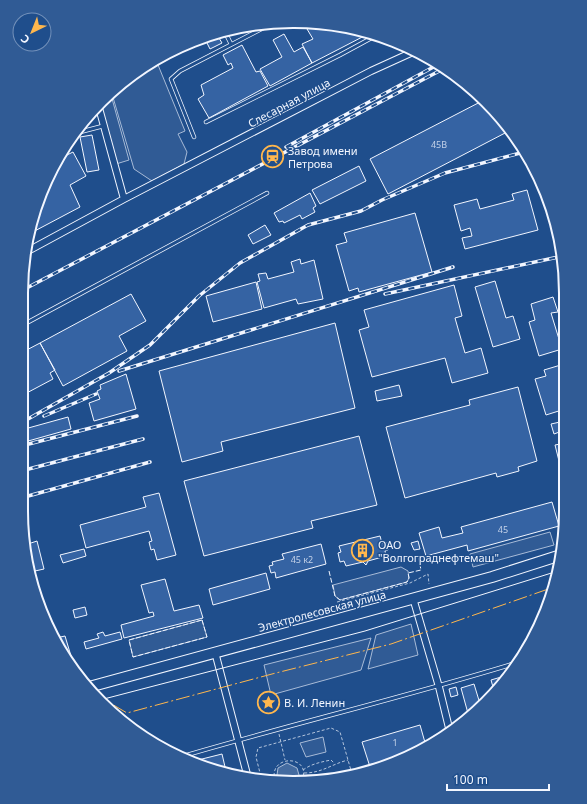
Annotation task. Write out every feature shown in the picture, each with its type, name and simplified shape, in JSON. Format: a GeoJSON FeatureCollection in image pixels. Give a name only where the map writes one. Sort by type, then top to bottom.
{"type":"FeatureCollection","features":[{"type":"Feature","properties":{"kind":"main road","name":"Электролесовская улица"},"geometry":{"type":"LineString","coordinates":[[94,686],[492,577],[555,557]]}},
{"type":"Feature","properties":{"kind":"street","name":"Слесарная улица"},"geometry":{"type":"LineString","coordinates":[[32,249],[124,198],[173,175],[371,71],[409,54]]}},
{"type":"Feature","properties":{"kind":"street"},"geometry":{"type":"LineString","coordinates":[[100,112],[124,198]]}},
{"type":"Feature","properties":{"kind":"street"},"geometry":{"type":"LineString","coordinates":[[413,598],[439,687],[448,726]]}},
{"type":"Feature","properties":{"kind":"street"},"geometry":{"type":"LineString","coordinates":[[215,652],[246,772]]}},
{"type":"Feature","properties":{"kind":"lane"},"geometry":{"type":"LineString","coordinates":[[194,137],[171,79],[180,71],[259,30]]}},
{"type":"Feature","properties":{"kind":"lane"},"geometry":{"type":"LineString","coordinates":[[227,36],[231,44]]}},
{"type":"Feature","properties":{"kind":"lane"},"geometry":{"type":"LineString","coordinates":[[206,122],[340,55],[368,39]]}},
{"type":"Feature","properties":{"kind":"lane"},"geometry":{"type":"LineString","coordinates":[[84,130],[104,126]]}},
{"type":"Feature","properties":{"kind":"lane"},"geometry":{"type":"LineString","coordinates":[[28,322],[266,193]]}},
{"type":"Feature","properties":{"kind":"lane"},"geometry":{"type":"LineString","coordinates":[[189,754],[439,687],[508,666]]}},
{"type":"Feature","properties":{"kind":"path"},"geometry":{"type":"LineString","coordinates":[[337,602],[410,583],[428,574],[431,594]]}},
{"type":"Feature","properties":{"kind":"path"},"geometry":{"type":"LineString","coordinates":[[260,774],[256,757],[258,748],[331,728],[340,732],[351,770]]}},
{"type":"Feature","properties":{"kind":"path"},"geometry":{"type":"LineString","coordinates":[[278,730],[285,760]]}},
{"type":"Feature","properties":{"kind":"path"},"geometry":{"type":"LineString","coordinates":[[275,775],[277,767],[285,760],[298,762],[304,774],[324,770],[335,764],[348,760]]}},
{"type":"Feature","properties":{"kind":"path"},"geometry":{"type":"LineString","coordinates":[[303,771],[308,766],[321,762],[331,760],[335,764]]}},
{"type":"Feature","properties":{"kind":"shaded area"},"geometry":{"type":"Polygon","coordinates":[[[158,66],[185,131],[178,134],[187,152],[184,164],[152,181],[134,169],[113,99],[132,83],[158,66]]]}},
{"type":"Feature","properties":{"kind":"shaded area"},"geometry":{"type":"Polygon","coordinates":[[[112,100],[129,160],[116,164],[102,110],[112,100]]]}},
{"type":"Feature","properties":{"kind":"shaded area"},"geometry":{"type":"Polygon","coordinates":[[[550,532],[554,545],[473,567],[470,554],[550,532]]]}},
{"type":"Feature","properties":{"kind":"shaded area"},"geometry":{"type":"Polygon","coordinates":[[[401,567],[408,571],[409,578],[407,582],[340,600],[335,596],[333,585],[401,567]]]}},
{"type":"Feature","properties":{"kind":"shaded area"},"geometry":{"type":"Polygon","coordinates":[[[202,620],[207,637],[133,657],[129,640],[202,620]]]}},
{"type":"Feature","properties":{"kind":"shaded area"},"geometry":{"type":"Polygon","coordinates":[[[411,624],[418,655],[368,669],[376,635],[411,624]]]}},
{"type":"Feature","properties":{"kind":"shaded area"},"geometry":{"type":"Polygon","coordinates":[[[371,638],[361,670],[271,695],[264,665],[371,638]]]}},
{"type":"Feature","properties":{"kind":"shaded area"},"geometry":{"type":"Polygon","coordinates":[[[323,737],[326,752],[306,757],[300,743],[323,737]]]}},
{"type":"Feature","properties":{"kind":"shaded area"},"geometry":{"type":"Polygon","coordinates":[[[287,763],[297,768],[299,775],[277,775],[278,768],[287,763]]]}},
{"type":"Feature","properties":{"kind":"building"},"geometry":{"type":"Polygon","coordinates":[[[307,29],[328,30],[362,37],[312,63],[302,44],[313,39],[307,29]]]}},
{"type":"Feature","properties":{"kind":"building"},"geometry":{"type":"Polygon","coordinates":[[[284,34],[294,52],[303,47],[312,63],[270,86],[260,69],[282,57],[273,40],[284,34]]]}},
{"type":"Feature","properties":{"kind":"building"},"geometry":{"type":"Polygon","coordinates":[[[219,39],[222,43],[210,49],[207,42],[219,39]]]}},
{"type":"Feature","properties":{"kind":"building"},"geometry":{"type":"Polygon","coordinates":[[[242,45],[256,72],[260,71],[268,86],[209,118],[198,99],[204,95],[201,85],[233,68],[231,63],[228,65],[223,55],[242,45]]]}},
{"type":"Feature","properties":{"kind":"building"},"geometry":{"type":"Polygon","coordinates":[[[478,103],[493,118],[505,133],[388,194],[370,159],[478,103]]]}},
{"type":"Feature","properties":{"kind":"building"},"geometry":{"type":"Polygon","coordinates":[[[92,135],[99,170],[87,172],[80,137],[92,135]]]}},
{"type":"Feature","properties":{"kind":"building"},"geometry":{"type":"Polygon","coordinates":[[[73,152],[86,176],[70,185],[80,207],[36,230],[48,192],[55,176],[68,155],[73,152]]]}},
{"type":"Feature","properties":{"kind":"building"},"geometry":{"type":"Polygon","coordinates":[[[359,166],[366,181],[320,204],[312,190],[359,166]]]}},
{"type":"Feature","properties":{"kind":"building"},"geometry":{"type":"Polygon","coordinates":[[[527,190],[538,230],[465,249],[462,238],[472,236],[470,228],[461,231],[454,205],[477,199],[480,209],[514,200],[512,194],[527,190]]]}},
{"type":"Feature","properties":{"kind":"building"},"geometry":{"type":"Polygon","coordinates":[[[310,193],[316,206],[313,208],[315,212],[302,219],[300,215],[284,223],[283,221],[279,222],[274,213],[310,193]]]}},
{"type":"Feature","properties":{"kind":"building"},"geometry":{"type":"Polygon","coordinates":[[[415,213],[432,272],[359,292],[358,288],[349,291],[336,245],[347,242],[344,233],[415,213]]]}},
{"type":"Feature","properties":{"kind":"building"},"geometry":{"type":"Polygon","coordinates":[[[265,225],[271,235],[253,244],[248,235],[265,225]]]}},
{"type":"Feature","properties":{"kind":"building"},"geometry":{"type":"Polygon","coordinates":[[[300,259],[301,264],[314,260],[323,299],[298,304],[296,299],[264,308],[257,282],[260,281],[258,274],[266,273],[268,279],[294,272],[291,262],[300,259]]]}},
{"type":"Feature","properties":{"kind":"building"},"geometry":{"type":"Polygon","coordinates":[[[495,281],[506,318],[513,316],[520,339],[493,347],[475,287],[495,281]]]}},
{"type":"Feature","properties":{"kind":"building"},"geometry":{"type":"Polygon","coordinates":[[[256,282],[262,309],[213,322],[206,296],[256,282]]]}},
{"type":"Feature","properties":{"kind":"building"},"geometry":{"type":"Polygon","coordinates":[[[454,285],[462,316],[455,318],[465,353],[481,348],[488,373],[452,383],[445,358],[372,377],[359,330],[369,327],[364,310],[454,285]]]}},
{"type":"Feature","properties":{"kind":"building"},"geometry":{"type":"Polygon","coordinates":[[[131,294],[146,321],[119,336],[127,351],[63,386],[40,343],[131,294]]]}},
{"type":"Feature","properties":{"kind":"building"},"geometry":{"type":"Polygon","coordinates":[[[553,297],[558,312],[551,313],[559,339],[559,350],[539,356],[529,322],[535,320],[531,304],[553,297]]]}},
{"type":"Feature","properties":{"kind":"building"},"geometry":{"type":"Polygon","coordinates":[[[335,323],[355,408],[221,442],[223,451],[182,462],[159,371],[335,323]]]}},
{"type":"Feature","properties":{"kind":"building"},"geometry":{"type":"Polygon","coordinates":[[[40,343],[55,370],[50,373],[53,379],[28,392],[28,349],[40,343]]]}},
{"type":"Feature","properties":{"kind":"building"},"geometry":{"type":"Polygon","coordinates":[[[559,366],[559,411],[546,415],[535,379],[546,376],[544,370],[559,366]]]}},
{"type":"Feature","properties":{"kind":"building"},"geometry":{"type":"Polygon","coordinates":[[[126,374],[136,409],[94,421],[89,403],[100,399],[97,391],[101,389],[100,385],[126,374]]]}},
{"type":"Feature","properties":{"kind":"building"},"geometry":{"type":"Polygon","coordinates":[[[399,385],[402,396],[377,401],[375,391],[399,385]]]}},
{"type":"Feature","properties":{"kind":"building"},"geometry":{"type":"Polygon","coordinates":[[[518,387],[537,461],[518,467],[519,471],[497,477],[496,473],[405,498],[386,427],[470,405],[469,400],[518,387]]]}},
{"type":"Feature","properties":{"kind":"building"},"geometry":{"type":"Polygon","coordinates":[[[68,417],[71,429],[28,441],[28,428],[68,417]]]}},
{"type":"Feature","properties":{"kind":"building"},"geometry":{"type":"Polygon","coordinates":[[[559,422],[559,432],[554,434],[551,424],[559,422]]]}},
{"type":"Feature","properties":{"kind":"building"},"geometry":{"type":"Polygon","coordinates":[[[359,436],[377,505],[311,521],[313,528],[204,556],[184,481],[359,436]]]}},
{"type":"Feature","properties":{"kind":"building"},"geometry":{"type":"Polygon","coordinates":[[[559,444],[559,461],[555,445],[559,444]]]}},
{"type":"Feature","properties":{"kind":"building"},"geometry":{"type":"Polygon","coordinates":[[[159,493],[176,555],[157,560],[154,549],[151,550],[149,542],[152,541],[149,531],[86,548],[80,525],[146,507],[143,497],[159,493]]]}},
{"type":"Feature","properties":{"kind":"building"},"geometry":{"type":"Polygon","coordinates":[[[552,502],[558,523],[558,526],[468,551],[467,545],[426,556],[419,533],[439,527],[442,538],[463,533],[461,527],[552,502]]]}},
{"type":"Feature","properties":{"kind":"building","name":"ОАО \"Волгограднефтемаш\""},"geometry":{"type":"Polygon","coordinates":[[[380,536],[382,543],[386,542],[388,550],[385,551],[386,556],[368,561],[366,565],[363,562],[346,566],[344,561],[340,562],[338,553],[341,552],[339,546],[380,536]]]}},
{"type":"Feature","properties":{"kind":"building"},"geometry":{"type":"Polygon","coordinates":[[[37,541],[44,569],[35,571],[30,543],[37,541]]]}},
{"type":"Feature","properties":{"kind":"building"},"geometry":{"type":"Polygon","coordinates":[[[418,541],[420,549],[414,550],[411,543],[418,541]]]}},
{"type":"Feature","properties":{"kind":"building"},"geometry":{"type":"Polygon","coordinates":[[[321,544],[326,564],[276,578],[275,572],[271,573],[269,566],[273,565],[272,562],[284,559],[282,554],[321,544]]]}},
{"type":"Feature","properties":{"kind":"building"},"geometry":{"type":"Polygon","coordinates":[[[84,549],[86,556],[63,563],[60,555],[84,549]]]}},
{"type":"Feature","properties":{"kind":"building"},"geometry":{"type":"Polygon","coordinates":[[[266,573],[270,589],[213,605],[209,589],[266,573]]]}},
{"type":"Feature","properties":{"kind":"building"},"geometry":{"type":"Polygon","coordinates":[[[165,579],[174,611],[199,605],[203,618],[124,638],[121,625],[154,616],[153,612],[149,613],[141,585],[165,579]]]}},
{"type":"Feature","properties":{"kind":"building"},"geometry":{"type":"Polygon","coordinates":[[[85,607],[87,615],[75,618],[73,610],[85,607]]]}},
{"type":"Feature","properties":{"kind":"building"},"geometry":{"type":"Polygon","coordinates":[[[103,632],[105,636],[120,632],[122,639],[86,649],[84,642],[99,638],[97,634],[103,632]]]}},
{"type":"Feature","properties":{"kind":"building"},"geometry":{"type":"Polygon","coordinates":[[[65,636],[70,653],[64,643],[60,637],[65,636]]]}},
{"type":"Feature","properties":{"kind":"building"},"geometry":{"type":"Polygon","coordinates":[[[500,677],[493,686],[491,680],[500,677]]]}},
{"type":"Feature","properties":{"kind":"building"},"geometry":{"type":"Polygon","coordinates":[[[474,684],[479,700],[467,711],[461,688],[474,684]]]}},
{"type":"Feature","properties":{"kind":"building"},"geometry":{"type":"Polygon","coordinates":[[[456,687],[458,695],[451,697],[449,689],[456,687]]]}},
{"type":"Feature","properties":{"kind":"building"},"geometry":{"type":"Polygon","coordinates":[[[420,725],[425,741],[395,756],[369,765],[362,742],[420,725]]]}},
{"type":"Feature","properties":{"kind":"building"},"geometry":{"type":"Polygon","coordinates":[[[222,754],[225,767],[208,762],[201,759],[222,754]]]}},
{"type":"Feature","properties":{"kind":"tram line"},"geometry":{"type":"LineString","coordinates":[[106,698],[365,631],[551,573]]}},
{"type":"Feature","properties":{"kind":"railway"},"geometry":{"type":"LineString","coordinates":[[286,147],[432,68]]}},
{"type":"Feature","properties":{"kind":"railway"},"geometry":{"type":"LineString","coordinates":[[28,287],[438,71]]}},
{"type":"Feature","properties":{"kind":"railway"},"geometry":{"type":"LineString","coordinates":[[28,419],[109,373],[150,345],[199,296],[240,263],[308,225],[361,211],[382,200],[445,173],[518,153]]}},
{"type":"Feature","properties":{"kind":"railway"},"geometry":{"type":"LineString","coordinates":[[385,294],[557,257]]}},
{"type":"Feature","properties":{"kind":"railway"},"geometry":{"type":"LineString","coordinates":[[119,371],[453,267]]}},
{"type":"Feature","properties":{"kind":"railway"},"geometry":{"type":"LineString","coordinates":[[44,416],[96,394]]}},
{"type":"Feature","properties":{"kind":"railway"},"geometry":{"type":"LineString","coordinates":[[28,444],[137,416]]}},
{"type":"Feature","properties":{"kind":"railway"},"geometry":{"type":"LineString","coordinates":[[28,469],[143,439]]}},
{"type":"Feature","properties":{"kind":"railway"},"geometry":{"type":"LineString","coordinates":[[28,496],[150,462]]}},
{"type":"Feature","properties":{"kind":"fence"},"geometry":{"type":"LineString","coordinates":[[329,571],[335,596],[340,600],[407,582],[409,578],[408,573],[421,570],[418,555]]}},
{"type":"Feature","properties":{"kind":"fence"},"geometry":{"type":"LineString","coordinates":[[202,620],[207,637],[133,657],[129,640],[202,620]]}},
{"type":"Feature","properties":{"kind":"power"},"geometry":{"type":"LineString","coordinates":[[112,704],[127,713],[391,644],[547,589]]}},
{"type":"Feature","properties":{"kind":"place","name":"Завод имени Петрова"},"geometry":{"type":"Point","coordinates":[273,157]}},
{"type":"Feature","properties":{"kind":"place","name":"ОАО \"Волгограднефтемаш\""},"geometry":{"type":"Point","coordinates":[363,551]}},
{"type":"Feature","properties":{"kind":"place","name":"В. И. Ленин"},"geometry":{"type":"Point","coordinates":[268,703]}}]}
